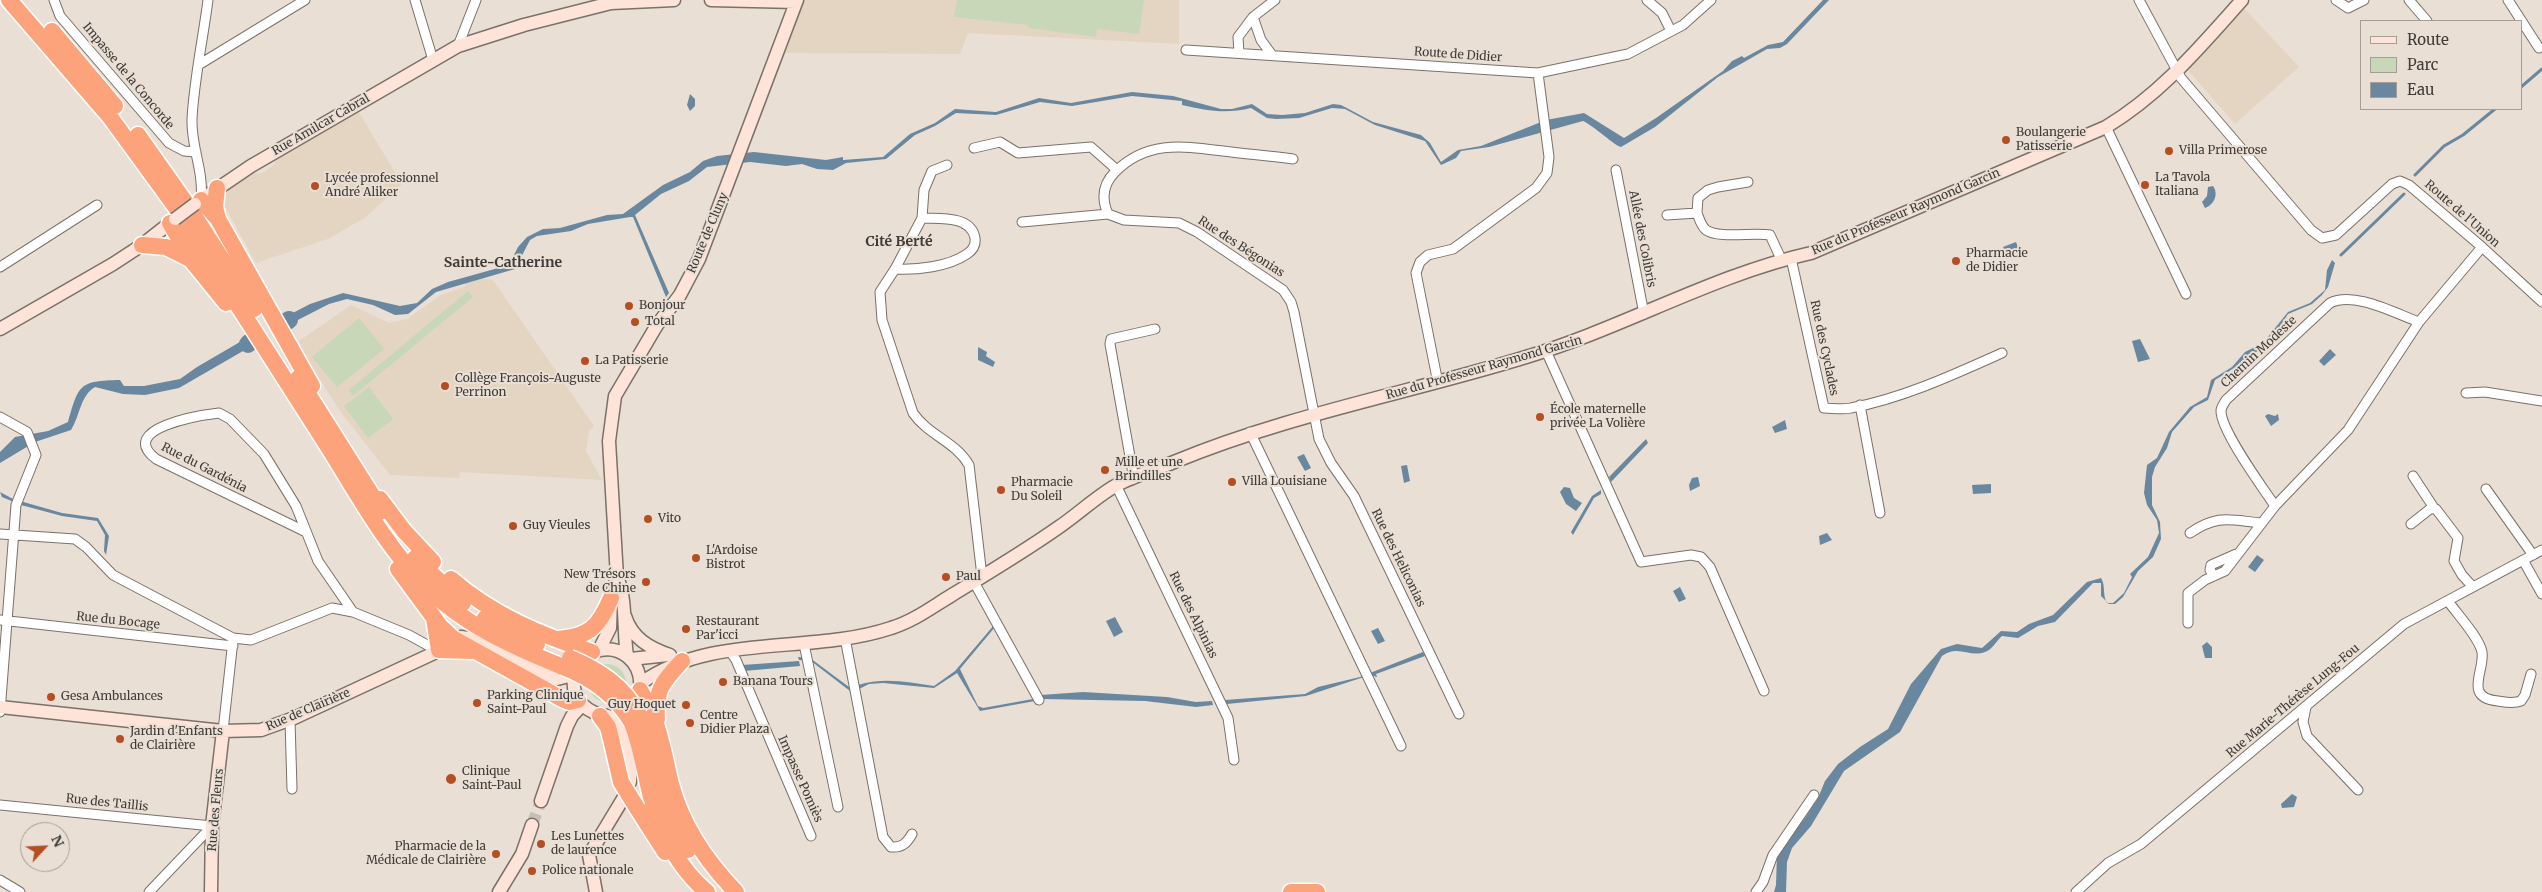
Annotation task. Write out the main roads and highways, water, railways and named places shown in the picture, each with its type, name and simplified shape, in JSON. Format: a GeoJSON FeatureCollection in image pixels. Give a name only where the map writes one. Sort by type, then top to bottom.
{"type":"FeatureCollection","features":[{"type":"Feature","properties":{"kind":"highway"},"geometry":{"type":"LineString","coordinates":[[9,0],[110,117],[184,211],[325,420]]}},
{"type":"Feature","properties":{"kind":"highway"},"geometry":{"type":"LineString","coordinates":[[24,0],[112,102],[160,164],[184,211],[324,440]]}},
{"type":"Feature","properties":{"kind":"highway"},"geometry":{"type":"LineString","coordinates":[[0,6],[184,211],[192,261]]}},
{"type":"Feature","properties":{"kind":"highway"},"geometry":{"type":"LineString","coordinates":[[217,188],[215,208],[218,218],[311,384],[361,512],[400,573],[434,618],[454,639],[562,699],[580,703]]}},
{"type":"Feature","properties":{"kind":"highway"},"geometry":{"type":"LineString","coordinates":[[184,211],[218,218]]}},
{"type":"Feature","properties":{"kind":"highway"},"geometry":{"type":"LineString","coordinates":[[142,245],[174,249],[192,261],[224,300],[263,359],[324,440],[429,558],[463,590],[500,615],[554,639],[579,662],[622,708],[621,716],[608,727],[621,782],[630,803],[696,892]]}},
{"type":"Feature","properties":{"kind":"highway"},"geometry":{"type":"LineString","coordinates":[[340,456],[394,549],[426,587],[470,622],[498,639],[579,662]]}},
{"type":"Feature","properties":{"kind":"highway"},"geometry":{"type":"LineString","coordinates":[[554,639],[582,635],[593,628],[617,604]]}},
{"type":"Feature","properties":{"kind":"highway"},"geometry":{"type":"LineString","coordinates":[[434,618],[438,651],[461,650],[476,652]]}},
{"type":"Feature","properties":{"kind":"highway"},"geometry":{"type":"LineString","coordinates":[[682,658],[660,689],[656,701],[658,726],[671,784],[690,833],[700,849],[736,892]]}},
{"type":"Feature","properties":{"kind":"highway"},"geometry":{"type":"LineString","coordinates":[[639,690],[658,726]]}},
{"type":"Feature","properties":{"kind":"highway"},"geometry":{"type":"LineString","coordinates":[[621,716],[638,738],[652,802],[665,835],[683,865],[707,892]]}},
{"type":"Feature","properties":{"kind":"highway"},"geometry":{"type":"LineString","coordinates":[[621,716],[646,728],[663,798],[675,829],[695,860],[725,892]]}},
{"type":"Feature","properties":{"kind":"highway"},"geometry":{"type":"LineString","coordinates":[[1291,892],[1317,892]]}},
{"type":"Feature","properties":{"kind":"water"},"geometry":{"type":"Polygon","coordinates":[[[1823,0],[1829,0],[1787,44],[1780,48],[1767,49],[1718,77],[1655,127],[1621,147],[1583,121],[1489,147],[1461,151],[1456,158],[1441,165],[1425,141],[1375,125],[1345,109],[1332,108],[1299,118],[1276,119],[1267,118],[1251,108],[1234,111],[1208,110],[1182,105],[1182,101],[1132,96],[1072,106],[1040,102],[996,115],[956,113],[935,126],[915,135],[886,159],[846,163],[833,170],[817,169],[802,164],[786,166],[750,162],[707,167],[689,181],[661,194],[635,215],[669,293],[666,297],[633,217],[630,217],[588,224],[571,231],[537,236],[530,240],[515,269],[436,292],[408,314],[395,315],[373,305],[347,299],[329,304],[292,323],[287,316],[310,304],[343,293],[400,306],[417,303],[432,289],[448,282],[509,265],[518,247],[527,237],[543,229],[560,228],[607,215],[623,214],[663,185],[690,172],[703,161],[717,156],[754,152],[826,160],[843,157],[843,160],[883,157],[910,134],[935,123],[955,109],[996,112],[1039,98],[1071,103],[1132,92],[1173,96],[1221,109],[1232,109],[1252,104],[1267,114],[1282,115],[1305,113],[1333,104],[1341,105],[1373,122],[1421,135],[1430,143],[1441,162],[1458,150],[1481,146],[1546,120],[1584,113],[1624,138],[1723,71],[1732,61],[1742,56],[1744,58],[1768,45],[1783,42],[1823,0]]]}},
{"type":"Feature","properties":{"kind":"water"},"geometry":{"type":"Polygon","coordinates":[[[690,94],[695,99],[695,106],[690,111],[687,105],[690,94]]]}},
{"type":"Feature","properties":{"kind":"water"},"geometry":{"type":"Polygon","coordinates":[[[2213,186],[2216,192],[2215,199],[2205,208],[2202,202],[2207,196],[2208,187],[2213,186]]]}},
{"type":"Feature","properties":{"kind":"water"},"geometry":{"type":"Polygon","coordinates":[[[2016,242],[2019,250],[2006,255],[2003,247],[2016,242]]]}},
{"type":"Feature","properties":{"kind":"water"},"geometry":{"type":"Polygon","coordinates":[[[2332,260],[2335,263],[2328,287],[2322,295],[2312,304],[2288,314],[2266,348],[2251,354],[2215,380],[2208,400],[2194,407],[2172,432],[2167,448],[2155,467],[2152,477],[2152,505],[2160,522],[2161,539],[2153,557],[2138,571],[2123,597],[2115,604],[2108,603],[2113,603],[2124,593],[2132,577],[2130,574],[2148,557],[2159,533],[2157,520],[2147,505],[2144,493],[2147,465],[2157,458],[2169,432],[2190,407],[2207,397],[2211,380],[2232,367],[2245,352],[2263,343],[2288,312],[2310,303],[2325,290],[2327,270],[2332,260]]]}},
{"type":"Feature","properties":{"kind":"water"},"geometry":{"type":"Polygon","coordinates":[[[245,339],[250,347],[179,388],[145,395],[123,394],[95,387],[83,401],[71,430],[35,442],[0,463],[0,452],[15,437],[48,431],[68,422],[78,392],[88,384],[120,380],[124,386],[144,386],[180,379],[245,339]]]}},
{"type":"Feature","properties":{"kind":"water"},"geometry":{"type":"Polygon","coordinates":[[[2140,339],[2150,359],[2138,362],[2132,341],[2140,339]]]}},
{"type":"Feature","properties":{"kind":"water"},"geometry":{"type":"Polygon","coordinates":[[[978,347],[987,352],[986,356],[995,362],[993,367],[978,360],[978,347]]]}},
{"type":"Feature","properties":{"kind":"water"},"geometry":{"type":"Polygon","coordinates":[[[2330,349],[2336,355],[2324,366],[2319,361],[2330,349]]]}},
{"type":"Feature","properties":{"kind":"water"},"geometry":{"type":"Polygon","coordinates":[[[2268,414],[2275,416],[2278,414],[2279,420],[2271,426],[2265,416],[2268,414]]]}},
{"type":"Feature","properties":{"kind":"water"},"geometry":{"type":"Polygon","coordinates":[[[1785,420],[1787,429],[1775,433],[1772,427],[1785,420]]]}},
{"type":"Feature","properties":{"kind":"water"},"geometry":{"type":"Polygon","coordinates":[[[1646,439],[1648,443],[1611,482],[1609,477],[1646,439]]]}},
{"type":"Feature","properties":{"kind":"water"},"geometry":{"type":"Polygon","coordinates":[[[1304,454],[1311,468],[1305,471],[1297,457],[1304,454]]]}},
{"type":"Feature","properties":{"kind":"water"},"geometry":{"type":"Polygon","coordinates":[[[1407,465],[1410,481],[1404,483],[1401,466],[1407,465]]]}},
{"type":"Feature","properties":{"kind":"water"},"geometry":{"type":"Polygon","coordinates":[[[1698,477],[1700,486],[1690,491],[1689,485],[1692,478],[1698,477]]]}},
{"type":"Feature","properties":{"kind":"water"},"geometry":{"type":"Polygon","coordinates":[[[1991,484],[1991,493],[1973,494],[1972,485],[1991,484]]]}},
{"type":"Feature","properties":{"kind":"water"},"geometry":{"type":"Polygon","coordinates":[[[1564,487],[1570,488],[1574,498],[1582,503],[1576,511],[1566,504],[1560,492],[1564,487]]]}},
{"type":"Feature","properties":{"kind":"water"},"geometry":{"type":"Polygon","coordinates":[[[1601,490],[1601,494],[1594,498],[1573,535],[1571,532],[1592,496],[1601,490]]]}},
{"type":"Feature","properties":{"kind":"water"},"geometry":{"type":"Polygon","coordinates":[[[0,492],[13,499],[62,513],[98,518],[109,536],[106,555],[104,551],[105,535],[97,521],[62,516],[21,505],[2,497],[0,492]]]}},
{"type":"Feature","properties":{"kind":"water"},"geometry":{"type":"Polygon","coordinates":[[[1827,533],[1832,540],[1820,545],[1819,536],[1827,533]]]}},
{"type":"Feature","properties":{"kind":"water"},"geometry":{"type":"Polygon","coordinates":[[[2257,555],[2264,560],[2255,572],[2248,567],[2257,555]]]}},
{"type":"Feature","properties":{"kind":"water"},"geometry":{"type":"Polygon","coordinates":[[[2101,578],[2106,601],[2101,596],[2101,583],[2093,583],[2055,622],[2038,626],[2018,638],[2002,636],[1985,652],[1954,651],[1942,656],[1900,732],[1844,771],[1811,826],[1792,848],[1787,862],[1786,892],[1774,892],[1777,853],[1805,818],[1818,798],[1825,781],[1838,764],[1888,729],[1911,684],[1941,649],[1957,644],[1982,648],[2001,631],[2017,632],[2029,624],[2053,615],[2087,582],[2101,578]]]}},
{"type":"Feature","properties":{"kind":"water"},"geometry":{"type":"Polygon","coordinates":[[[1680,587],[1686,599],[1679,602],[1673,591],[1680,587]]]}},
{"type":"Feature","properties":{"kind":"water"},"geometry":{"type":"Polygon","coordinates":[[[1115,617],[1123,632],[1114,637],[1106,621],[1115,617]]]}},
{"type":"Feature","properties":{"kind":"water"},"geometry":{"type":"Polygon","coordinates":[[[994,625],[995,627],[960,669],[978,706],[983,708],[1033,699],[1035,701],[980,711],[957,673],[934,688],[883,683],[869,684],[859,689],[858,685],[877,681],[906,682],[934,686],[955,671],[994,625]]]}},
{"type":"Feature","properties":{"kind":"water"},"geometry":{"type":"Polygon","coordinates":[[[1378,628],[1385,641],[1378,644],[1371,631],[1378,628]]]}},
{"type":"Feature","properties":{"kind":"water"},"geometry":{"type":"Polygon","coordinates":[[[2207,642],[2212,647],[2212,658],[2205,658],[2202,646],[2207,642]]]}},
{"type":"Feature","properties":{"kind":"water"},"geometry":{"type":"Polygon","coordinates":[[[1423,652],[1425,656],[1376,674],[1377,677],[1370,675],[1306,696],[1227,704],[1225,700],[1305,694],[1318,687],[1360,677],[1423,652]]]}},
{"type":"Feature","properties":{"kind":"water"},"geometry":{"type":"Polygon","coordinates":[[[798,657],[810,658],[849,687],[850,691],[811,661],[799,660],[798,657]]]}},
{"type":"Feature","properties":{"kind":"water"},"geometry":{"type":"Polygon","coordinates":[[[799,661],[800,666],[744,671],[742,665],[799,661]]]}},
{"type":"Feature","properties":{"kind":"water"},"geometry":{"type":"Polygon","coordinates":[[[1083,692],[1167,697],[1196,702],[1212,701],[1213,705],[1196,707],[1145,701],[1043,699],[1041,695],[1083,692]]]}},
{"type":"Feature","properties":{"kind":"water"},"geometry":{"type":"Polygon","coordinates":[[[2292,794],[2297,797],[2294,807],[2282,808],[2281,804],[2292,794]]]}},
{"type":"Feature","properties":{"kind":"waterway"},"geometry":{"type":"LineString","coordinates":[[2522,86],[2542,69]]}},
{"type":"Feature","properties":{"kind":"waterway"},"geometry":{"type":"LineString","coordinates":[[2415,175],[2444,146],[2463,135],[2494,110]]}},
{"type":"Feature","properties":{"kind":"waterway"},"geometry":{"type":"LineString","coordinates":[[2341,255],[2404,194]]}},
{"type":"Feature","properties":{"kind":"waterway"},"geometry":{"type":"LineString","coordinates":[[282,324],[289,320]]}},
{"type":"Feature","properties":{"kind":"tunnel"},"geometry":{"type":"LineString","coordinates":[[532,825],[541,801]]}},
{"type":"Feature","properties":{"kind":"place","name":"Boulangerie Patisserie"},"geometry":{"type":"Point","coordinates":[2006,140]}},
{"type":"Feature","properties":{"kind":"place","name":"Villa Primerose"},"geometry":{"type":"Point","coordinates":[2169,151]}},
{"type":"Feature","properties":{"kind":"place","name":"La Tavola Italiana"},"geometry":{"type":"Point","coordinates":[2145,185]}},
{"type":"Feature","properties":{"kind":"place","name":"Lycée professionnel André Aliker"},"geometry":{"type":"Point","coordinates":[315,186]}},
{"type":"Feature","properties":{"kind":"place","name":"Pharmacie de Didier"},"geometry":{"type":"Point","coordinates":[1956,261]}},
{"type":"Feature","properties":{"kind":"place","name":"Bonjour"},"geometry":{"type":"Point","coordinates":[629,306]}},
{"type":"Feature","properties":{"kind":"place","name":"Total"},"geometry":{"type":"Point","coordinates":[635,322]}},
{"type":"Feature","properties":{"kind":"place","name":"La Patisserie"},"geometry":{"type":"Point","coordinates":[585,361]}},
{"type":"Feature","properties":{"kind":"place","name":"Collège François-Auguste Perrinon"},"geometry":{"type":"Point","coordinates":[445,386]}},
{"type":"Feature","properties":{"kind":"place","name":"École maternelle privée La Volière"},"geometry":{"type":"Point","coordinates":[1540,417]}},
{"type":"Feature","properties":{"kind":"place","name":"Mille et une Brindilles"},"geometry":{"type":"Point","coordinates":[1105,470]}},
{"type":"Feature","properties":{"kind":"place","name":"Villa Louisiane"},"geometry":{"type":"Point","coordinates":[1232,482]}},
{"type":"Feature","properties":{"kind":"place","name":"Pharmacie Du Soleil"},"geometry":{"type":"Point","coordinates":[1001,490]}},
{"type":"Feature","properties":{"kind":"place","name":"Vito"},"geometry":{"type":"Point","coordinates":[648,519]}},
{"type":"Feature","properties":{"kind":"place","name":"Guy Vieules"},"geometry":{"type":"Point","coordinates":[513,526]}},
{"type":"Feature","properties":{"kind":"place","name":"L'Ardoise Bistrot"},"geometry":{"type":"Point","coordinates":[696,558]}},
{"type":"Feature","properties":{"kind":"place","name":"Paul"},"geometry":{"type":"Point","coordinates":[946,577]}},
{"type":"Feature","properties":{"kind":"place","name":"New Trésors de Chine"},"geometry":{"type":"Point","coordinates":[646,582]}},
{"type":"Feature","properties":{"kind":"place","name":"Restaurant Par'icci"},"geometry":{"type":"Point","coordinates":[686,629]}},
{"type":"Feature","properties":{"kind":"place","name":"Banana Tours"},"geometry":{"type":"Point","coordinates":[723,682]}},
{"type":"Feature","properties":{"kind":"place","name":"Gesa Ambulances"},"geometry":{"type":"Point","coordinates":[51,697]}},
{"type":"Feature","properties":{"kind":"place","name":"Parking Clinique Saint-Paul"},"geometry":{"type":"Point","coordinates":[477,703]}},
{"type":"Feature","properties":{"kind":"place","name":"Guy Hoquet"},"geometry":{"type":"Point","coordinates":[686,705]}},
{"type":"Feature","properties":{"kind":"place","name":"Centre Didier Plaza"},"geometry":{"type":"Point","coordinates":[690,723]}},
{"type":"Feature","properties":{"kind":"place","name":"Jardin d'Enfants de Clairière"},"geometry":{"type":"Point","coordinates":[120,739]}},
{"type":"Feature","properties":{"kind":"place","name":"Clinique Saint-Paul"},"geometry":{"type":"Point","coordinates":[451,779]}},
{"type":"Feature","properties":{"kind":"place","name":"Les Lunettes de laurence"},"geometry":{"type":"Point","coordinates":[541,844]}},
{"type":"Feature","properties":{"kind":"place","name":"Pharmacie de la Médicale de Clairière"},"geometry":{"type":"Point","coordinates":[496,854]}},
{"type":"Feature","properties":{"kind":"place","name":"Police nationale"},"geometry":{"type":"Point","coordinates":[532,871]}},
{"type":"Feature","properties":{"kind":"district","name":"Cité Berté"},"geometry":{"type":"Point","coordinates":[899,242]}},
{"type":"Feature","properties":{"kind":"district","name":"Sainte-Catherine"},"geometry":{"type":"Point","coordinates":[503,263]}}]}
